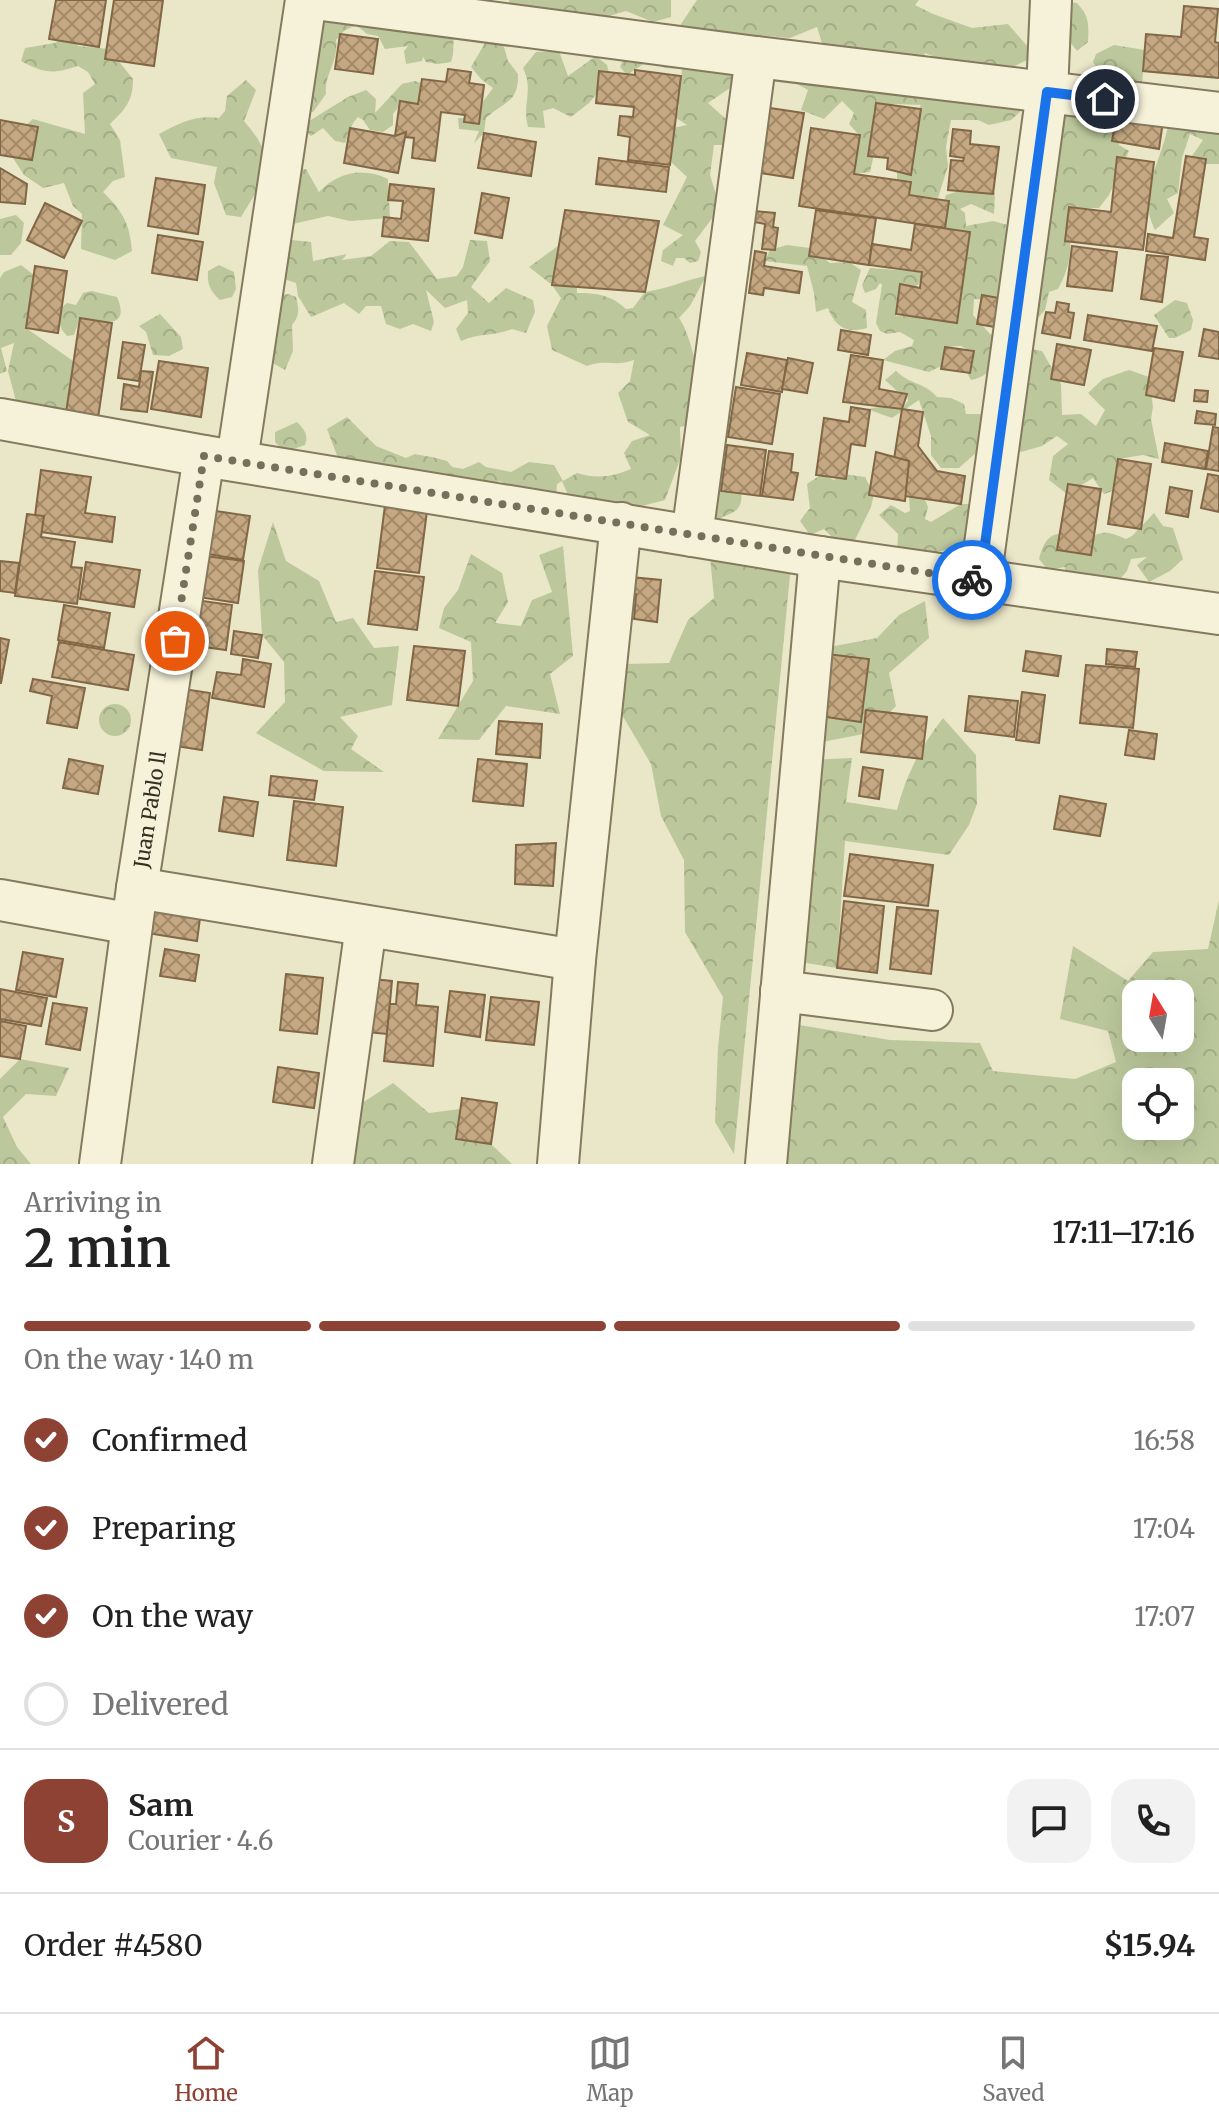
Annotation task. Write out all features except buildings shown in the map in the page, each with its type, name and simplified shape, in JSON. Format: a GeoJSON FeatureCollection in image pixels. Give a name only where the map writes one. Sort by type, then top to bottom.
{"type":"FeatureCollection","features":[{"type":"Feature","properties":{"kind":"street","name":"Juan Pablo ll"},"geometry":{"type":"LineString","coordinates":[[100,1164],[134,906],[306,0]]}},
{"type":"Feature","properties":{"kind":"street"},"geometry":{"type":"LineString","coordinates":[[322,0],[1219,113]]}},
{"type":"Feature","properties":{"kind":"street"},"geometry":{"type":"LineString","coordinates":[[980,581],[1047,92],[1051,0]]}},
{"type":"Feature","properties":{"kind":"street"},"geometry":{"type":"LineString","coordinates":[[692,536],[756,57]]}},
{"type":"Feature","properties":{"kind":"street"},"geometry":{"type":"LineString","coordinates":[[0,419],[820,557],[1219,614]]}},
{"type":"Feature","properties":{"kind":"street"},"geometry":{"type":"LineString","coordinates":[[558,1164],[575,960],[621,523]]}},
{"type":"Feature","properties":{"kind":"street"},"geometry":{"type":"LineString","coordinates":[[766,1164],[820,557]]}},
{"type":"Feature","properties":{"kind":"street"},"geometry":{"type":"LineString","coordinates":[[0,900],[134,906],[366,926],[575,960]]}},
{"type":"Feature","properties":{"kind":"street"},"geometry":{"type":"LineString","coordinates":[[333,1164],[366,926]]}},
{"type":"Feature","properties":{"kind":"street"},"geometry":{"type":"LineString","coordinates":[[781,991],[932,1010]]}},
{"type":"Feature","properties":{"kind":"green space"},"geometry":{"type":"Polygon","coordinates":[[[509,0],[671,0],[671,17],[653,22],[626,11],[580,25],[511,16],[509,0]]]}},
{"type":"Feature","properties":{"kind":"green space"},"geometry":{"type":"Polygon","coordinates":[[[697,0],[919,0],[915,5],[972,28],[1008,24],[1036,56],[1001,72],[945,61],[925,53],[919,79],[826,56],[817,27],[790,38],[755,35],[751,48],[675,42],[681,24],[697,0]]]}},
{"type":"Feature","properties":{"kind":"green space"},"geometry":{"type":"Polygon","coordinates":[[[1069,2],[1077,3],[1088,25],[1088,42],[1077,51],[1064,34],[1069,2]]]}},
{"type":"Feature","properties":{"kind":"green space"},"geometry":{"type":"Polygon","coordinates":[[[314,16],[455,31],[451,62],[426,62],[423,57],[422,61],[406,64],[404,51],[408,46],[385,49],[378,36],[367,34],[356,25],[336,40],[326,94],[313,112],[289,110],[314,16]]]}},
{"type":"Feature","properties":{"kind":"green space"},"geometry":{"type":"Polygon","coordinates":[[[69,34],[78,46],[109,49],[133,79],[128,104],[110,124],[120,140],[125,177],[113,181],[103,192],[124,219],[131,242],[132,251],[115,260],[81,249],[82,214],[73,206],[64,183],[43,188],[24,175],[4,144],[33,119],[85,134],[83,93],[95,84],[88,72],[78,66],[43,70],[21,61],[25,48],[55,43],[69,34]]]}},
{"type":"Feature","properties":{"kind":"green space"},"geometry":{"type":"Polygon","coordinates":[[[496,42],[504,47],[508,61],[518,74],[518,84],[513,96],[486,118],[484,133],[474,143],[479,131],[459,129],[458,118],[471,118],[493,88],[471,67],[485,43],[496,42]]]}},
{"type":"Feature","properties":{"kind":"green space"},"geometry":{"type":"Polygon","coordinates":[[[1114,45],[1145,50],[1142,84],[1121,89],[1102,76],[1093,62],[1096,54],[1114,45]]]}},
{"type":"Feature","properties":{"kind":"green space"},"geometry":{"type":"Polygon","coordinates":[[[559,51],[568,76],[596,56],[607,65],[610,77],[589,103],[571,117],[553,108],[543,111],[545,128],[528,127],[528,83],[523,68],[536,52],[559,51]]]}},
{"type":"Feature","properties":{"kind":"green space"},"geometry":{"type":"Polygon","coordinates":[[[625,55],[707,65],[739,76],[733,86],[708,103],[726,119],[736,121],[762,154],[760,185],[737,189],[725,145],[714,145],[710,175],[720,208],[695,241],[701,252],[698,261],[690,263],[684,258],[676,258],[673,266],[661,261],[663,250],[683,235],[663,225],[687,177],[672,163],[668,142],[673,128],[687,125],[676,118],[679,106],[675,93],[682,69],[665,68],[648,61],[627,75],[620,67],[625,55]]]}},
{"type":"Feature","properties":{"kind":"green space"},"geometry":{"type":"Polygon","coordinates":[[[783,76],[1018,103],[1022,110],[1011,120],[989,125],[978,120],[951,120],[946,147],[948,166],[938,198],[909,195],[897,179],[897,153],[921,105],[895,104],[873,111],[874,154],[870,172],[855,174],[859,135],[849,124],[854,113],[842,101],[824,119],[801,110],[808,90],[783,76]]]}},
{"type":"Feature","properties":{"kind":"green space"},"geometry":{"type":"Polygon","coordinates":[[[246,80],[256,90],[244,121],[262,148],[266,169],[258,190],[241,217],[226,215],[214,183],[217,167],[171,158],[159,134],[195,119],[219,118],[225,111],[227,96],[246,80]]]}},
{"type":"Feature","properties":{"kind":"green space"},"geometry":{"type":"Polygon","coordinates":[[[421,83],[424,102],[413,109],[400,105],[393,114],[393,125],[383,132],[370,130],[358,117],[345,143],[335,141],[323,128],[311,136],[305,131],[306,123],[348,97],[366,90],[376,99],[375,113],[402,84],[421,83]]]}},
{"type":"Feature","properties":{"kind":"green space"},"geometry":{"type":"Polygon","coordinates":[[[1121,99],[1119,145],[1129,151],[1109,195],[1099,208],[1081,208],[1068,219],[1070,246],[1066,272],[1058,289],[1049,292],[1045,310],[1036,320],[1054,120],[1071,112],[1121,99]]]}},
{"type":"Feature","properties":{"kind":"green space"},"geometry":{"type":"Polygon","coordinates":[[[1169,120],[1219,121],[1219,164],[1202,164],[1192,156],[1203,140],[1190,134],[1182,158],[1178,193],[1167,199],[1174,213],[1155,230],[1148,203],[1169,120]]]}},
{"type":"Feature","properties":{"kind":"green space"},"geometry":{"type":"Polygon","coordinates":[[[306,169],[319,192],[334,180],[351,174],[369,173],[388,179],[390,218],[350,221],[328,216],[284,226],[287,171],[306,169]]]}},
{"type":"Feature","properties":{"kind":"green space"},"geometry":{"type":"Polygon","coordinates":[[[966,189],[995,192],[994,214],[971,204],[960,209],[965,213],[966,226],[993,221],[1015,227],[1005,296],[992,300],[974,299],[973,315],[990,334],[999,338],[990,370],[971,380],[966,371],[970,351],[961,346],[945,347],[941,366],[929,372],[883,360],[895,351],[912,346],[914,340],[900,332],[887,334],[880,331],[876,323],[882,285],[880,283],[876,289],[865,293],[862,285],[870,268],[922,272],[925,274],[918,285],[901,296],[896,316],[954,318],[963,236],[945,228],[943,204],[946,195],[966,189]]]}},
{"type":"Feature","properties":{"kind":"green space"},"geometry":{"type":"Polygon","coordinates":[[[16,215],[24,223],[21,243],[11,255],[0,255],[0,219],[16,215]]]}},
{"type":"Feature","properties":{"kind":"green space"},"geometry":{"type":"Polygon","coordinates":[[[291,240],[311,242],[313,261],[347,254],[342,260],[371,256],[390,241],[409,242],[437,279],[457,276],[463,267],[470,240],[487,241],[490,261],[471,287],[489,303],[506,288],[533,300],[535,312],[526,333],[512,329],[461,341],[456,329],[468,313],[467,300],[445,308],[426,290],[434,322],[431,331],[413,324],[400,329],[386,324],[381,306],[366,306],[359,314],[344,303],[311,317],[298,296],[296,283],[287,280],[275,282],[277,250],[291,240]]]}},
{"type":"Feature","properties":{"kind":"green space"},"geometry":{"type":"Polygon","coordinates":[[[562,243],[577,269],[577,293],[603,296],[626,309],[633,308],[645,292],[706,276],[690,306],[679,318],[692,348],[707,410],[700,423],[680,427],[681,457],[665,500],[615,513],[568,495],[562,481],[557,484],[556,503],[500,481],[446,500],[341,466],[327,429],[347,417],[376,446],[406,458],[415,454],[447,461],[452,467],[463,469],[479,462],[486,467],[511,472],[529,462],[554,465],[563,481],[577,473],[604,476],[631,469],[624,453],[632,441],[650,435],[628,422],[618,393],[630,381],[634,360],[587,366],[552,350],[547,326],[561,298],[552,285],[529,267],[562,243]]]}},
{"type":"Feature","properties":{"kind":"green space"},"geometry":{"type":"Polygon","coordinates":[[[787,245],[810,248],[830,263],[849,262],[861,270],[852,302],[866,310],[867,328],[853,330],[843,327],[834,320],[828,308],[816,312],[807,266],[765,261],[770,250],[787,245]]]}},
{"type":"Feature","properties":{"kind":"green space"},"geometry":{"type":"Polygon","coordinates":[[[21,265],[34,275],[26,328],[76,363],[66,413],[21,420],[8,371],[14,343],[1,348],[7,371],[0,374],[0,278],[4,272],[21,265]]]}},
{"type":"Feature","properties":{"kind":"green space"},"geometry":{"type":"Polygon","coordinates":[[[219,265],[234,272],[236,289],[232,297],[220,300],[210,287],[208,276],[208,271],[219,265]]]}},
{"type":"Feature","properties":{"kind":"green space"},"geometry":{"type":"Polygon","coordinates":[[[91,291],[117,297],[120,315],[111,322],[80,318],[74,335],[67,336],[56,312],[67,303],[76,305],[83,293],[91,291]]]}},
{"type":"Feature","properties":{"kind":"green space"},"geometry":{"type":"Polygon","coordinates":[[[288,294],[296,297],[298,312],[292,325],[293,351],[285,370],[271,362],[275,296],[288,294]]]}},
{"type":"Feature","properties":{"kind":"green space"},"geometry":{"type":"Polygon","coordinates":[[[1175,300],[1187,303],[1193,320],[1191,330],[1169,338],[1154,315],[1175,300]]]}},
{"type":"Feature","properties":{"kind":"green space"},"geometry":{"type":"Polygon","coordinates":[[[160,314],[181,337],[183,349],[169,356],[153,355],[146,332],[139,326],[160,314]]]}},
{"type":"Feature","properties":{"kind":"green space"},"geometry":{"type":"Polygon","coordinates":[[[1020,347],[1042,351],[1061,384],[1062,415],[1081,414],[1096,426],[1105,410],[1088,393],[1103,379],[1129,370],[1149,377],[1153,407],[1151,419],[1159,459],[1143,455],[1118,459],[1113,491],[1104,494],[1093,478],[1067,494],[1049,480],[1053,456],[1068,444],[1057,436],[1042,446],[1021,452],[1008,440],[1020,347]]]}},
{"type":"Feature","properties":{"kind":"green space"},"geometry":{"type":"Polygon","coordinates":[[[896,371],[937,397],[951,398],[964,404],[966,414],[986,417],[978,451],[959,468],[941,468],[931,455],[931,436],[919,400],[892,418],[867,409],[904,406],[908,401],[907,394],[897,391],[885,380],[896,371]]]}},
{"type":"Feature","properties":{"kind":"green space"},"geometry":{"type":"Polygon","coordinates":[[[297,422],[305,432],[305,445],[285,452],[275,442],[275,432],[297,422]]]}},
{"type":"Feature","properties":{"kind":"green space"},"geometry":{"type":"Polygon","coordinates":[[[721,464],[720,484],[741,493],[741,499],[736,510],[718,519],[710,511],[721,464]]]}},
{"type":"Feature","properties":{"kind":"green space"},"geometry":{"type":"Polygon","coordinates":[[[822,474],[834,480],[842,474],[865,477],[874,494],[853,544],[837,542],[824,529],[810,535],[800,521],[810,508],[807,484],[822,474]]]}},
{"type":"Feature","properties":{"kind":"green space"},"geometry":{"type":"Polygon","coordinates":[[[923,495],[928,507],[925,519],[931,522],[961,504],[980,504],[976,521],[959,547],[936,552],[927,563],[897,554],[898,534],[879,515],[891,505],[905,513],[910,511],[909,498],[923,495]]]}},
{"type":"Feature","properties":{"kind":"green space"},"geometry":{"type":"Polygon","coordinates":[[[1154,513],[1163,526],[1173,528],[1183,559],[1170,571],[1149,582],[1137,565],[1147,557],[1131,559],[1127,571],[1100,602],[1066,577],[1065,567],[1048,570],[1039,559],[1046,542],[1056,534],[1087,540],[1106,533],[1126,539],[1154,513]]]}},
{"type":"Feature","properties":{"kind":"green space"},"geometry":{"type":"Polygon","coordinates":[[[273,522],[286,561],[319,581],[336,622],[353,618],[374,648],[399,646],[392,705],[340,717],[358,736],[351,749],[384,772],[324,771],[256,733],[285,702],[284,662],[262,635],[258,570],[273,522]]]}},
{"type":"Feature","properties":{"kind":"green space"},"geometry":{"type":"Polygon","coordinates":[[[563,546],[573,656],[550,674],[560,714],[506,706],[479,740],[438,739],[473,681],[471,642],[439,628],[444,608],[458,590],[471,554],[502,573],[508,602],[495,623],[521,626],[532,600],[552,592],[539,555],[563,546]]]}},
{"type":"Feature","properties":{"kind":"green space"},"geometry":{"type":"Polygon","coordinates":[[[710,557],[791,565],[734,1154],[715,1122],[723,997],[685,932],[684,860],[661,816],[651,764],[621,713],[624,664],[669,663],[688,620],[714,598],[710,557]]]}},
{"type":"Feature","properties":{"kind":"green space"},"geometry":{"type":"Polygon","coordinates":[[[925,601],[929,638],[889,673],[896,706],[869,733],[822,742],[824,648],[877,638],[899,615],[925,601]]]}},
{"type":"Feature","properties":{"kind":"green space"},"geometry":{"type":"Polygon","coordinates":[[[115,704],[126,709],[131,720],[126,731],[115,736],[104,731],[99,720],[104,709],[115,704]]]}},
{"type":"Feature","properties":{"kind":"green space"},"geometry":{"type":"Polygon","coordinates":[[[943,718],[976,755],[977,804],[969,825],[949,855],[845,841],[837,968],[794,961],[809,760],[852,758],[846,802],[897,810],[915,761],[943,718]]]}},
{"type":"Feature","properties":{"kind":"green space"},"geometry":{"type":"Polygon","coordinates":[[[1219,900],[1219,1164],[783,1164],[793,1024],[890,1040],[980,1043],[993,1071],[1075,1079],[1116,1062],[1108,1031],[1060,1019],[1073,946],[1126,980],[1122,980],[1122,1052],[1194,1052],[1194,980],[1129,980],[1153,952],[1208,949],[1219,900]]]}},
{"type":"Feature","properties":{"kind":"green space"},"geometry":{"type":"Polygon","coordinates":[[[20,1059],[69,1068],[56,1096],[26,1094],[3,1117],[17,1147],[31,1164],[0,1164],[0,1079],[20,1059]]]}},
{"type":"Feature","properties":{"kind":"green space"},"geometry":{"type":"Polygon","coordinates":[[[393,1083],[429,1113],[460,1109],[456,1139],[491,1144],[512,1164],[355,1164],[336,1127],[362,1103],[393,1083]]]}},
{"type":"Feature","properties":{"kind":"way so far"},"geometry":{"type":"LineString","coordinates":[[175,641],[204,456],[972,580]]}},
{"type":"Feature","properties":{"kind":"route"},"geometry":{"type":"LineString","coordinates":[[972,580],[980,581],[1047,92],[1105,99]]}}]}
